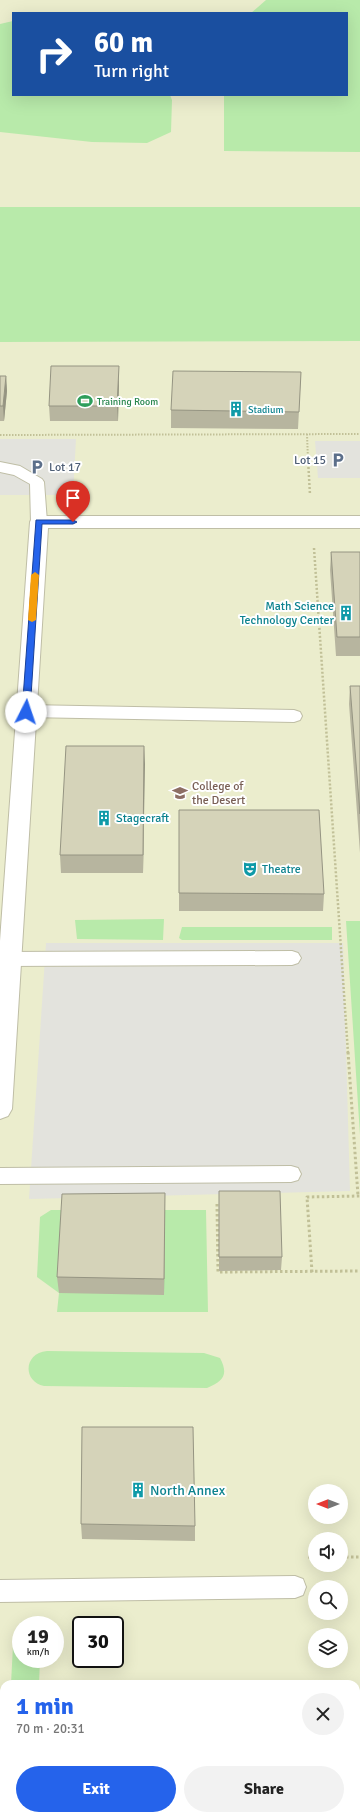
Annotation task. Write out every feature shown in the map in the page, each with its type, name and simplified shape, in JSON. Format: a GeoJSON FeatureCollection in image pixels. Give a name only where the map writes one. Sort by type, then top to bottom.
{"type":"FeatureCollection","features":[{"type":"Feature","properties":{"kind":"street"},"geometry":{"type":"LineString","coordinates":[[0,1109],[5,958],[26,712],[38,522],[360,522]]}},
{"type":"Feature","properties":{"kind":"lane"},"geometry":{"type":"LineString","coordinates":[[0,467],[6,467],[24,473],[37,482],[38,522]]}},
{"type":"Feature","properties":{"kind":"lane"},"geometry":{"type":"LineString","coordinates":[[26,712],[294,716]]}},
{"type":"Feature","properties":{"kind":"lane"},"geometry":{"type":"LineString","coordinates":[[5,958],[292,958]]}},
{"type":"Feature","properties":{"kind":"lane"},"geometry":{"type":"LineString","coordinates":[[0,1176],[291,1174]]}},
{"type":"Feature","properties":{"kind":"lane"},"geometry":{"type":"LineString","coordinates":[[0,1591],[295,1587]]}},
{"type":"Feature","properties":{"kind":"path"},"geometry":{"type":"LineString","coordinates":[[307,434],[310,496]]}},
{"type":"Feature","properties":{"kind":"path"},"geometry":{"type":"LineString","coordinates":[[0,435],[360,434]]}},
{"type":"Feature","properties":{"kind":"path"},"geometry":{"type":"LineString","coordinates":[[312,1272],[307,1197],[359,1196],[314,546]]}},
{"type":"Feature","properties":{"kind":"path"},"geometry":{"type":"LineString","coordinates":[[217,1198],[218,1272],[360,1271]]}},
{"type":"Feature","properties":{"kind":"path"},"geometry":{"type":"LineString","coordinates":[[348,1557],[360,1557]]}},
{"type":"Feature","properties":{"kind":"shaded area","name":"College of the Desert"},"geometry":{"type":"Polygon","coordinates":[[[0,0],[360,0],[360,1680],[0,1680],[0,0]]]}},
{"type":"Feature","properties":{"kind":"shaded area","name":"Lot 17"},"geometry":{"type":"Polygon","coordinates":[[[0,439],[76,439],[73,495],[0,495],[0,439]]]}},
{"type":"Feature","properties":{"kind":"shaded area","name":"Lot 15"},"geometry":{"type":"Polygon","coordinates":[[[315,441],[360,441],[360,478],[318,478],[315,441]]]}},
{"type":"Feature","properties":{"kind":"shaded area"},"geometry":{"type":"Polygon","coordinates":[[[46,943],[343,943],[350,1191],[29,1199],[46,943]]]}},
{"type":"Feature","properties":{"kind":"green space"},"geometry":{"type":"Polygon","coordinates":[[[266,0],[360,0],[360,152],[224,151],[224,96],[348,96],[348,12],[252,12],[266,0]]]}},
{"type":"Feature","properties":{"kind":"green space"},"geometry":{"type":"Polygon","coordinates":[[[12,21],[12,96],[170,96],[172,100],[171,132],[147,143],[92,142],[0,132],[0,24],[12,21]]]}},
{"type":"Feature","properties":{"kind":"green space"},"geometry":{"type":"Polygon","coordinates":[[[0,207],[360,207],[360,341],[0,342],[0,207]]]}},
{"type":"Feature","properties":{"kind":"green space"},"geometry":{"type":"Polygon","coordinates":[[[164,919],[163,940],[77,939],[75,920],[164,919]]]}},
{"type":"Feature","properties":{"kind":"green space"},"geometry":{"type":"Polygon","coordinates":[[[346,921],[360,921],[360,1135],[346,921]]]}},
{"type":"Feature","properties":{"kind":"green space"},"geometry":{"type":"Polygon","coordinates":[[[182,927],[332,927],[332,940],[182,940],[179,938],[182,927]]]}},
{"type":"Feature","properties":{"kind":"green space"},"geometry":{"type":"Polygon","coordinates":[[[51,1210],[206,1210],[208,1312],[57,1312],[59,1293],[37,1277],[40,1217],[51,1210]]]}},
{"type":"Feature","properties":{"kind":"green space"},"geometry":{"type":"Polygon","coordinates":[[[47,1351],[204,1353],[220,1358],[223,1364],[224,1373],[221,1380],[207,1388],[44,1386],[32,1379],[29,1373],[29,1367],[30,1362],[34,1357],[39,1353],[47,1351]]]}},
{"type":"Feature","properties":{"kind":"green space"},"geometry":{"type":"Polygon","coordinates":[[[12,1664],[12,1668],[40,1668],[39,1680],[11,1680],[12,1664]]]}},
{"type":"Feature","properties":{"kind":"building","name":"Training Room"},"geometry":{"type":"Polygon","coordinates":[[[51,366],[119,366],[117,406],[49,406],[51,366]]]}},
{"type":"Feature","properties":{"kind":"building"},"geometry":{"type":"Polygon","coordinates":[[[173,371],[301,372],[299,412],[171,410],[173,371]]]}},
{"type":"Feature","properties":{"kind":"building"},"geometry":{"type":"Polygon","coordinates":[[[0,376],[6,376],[3,406],[0,406],[0,376]]]}},
{"type":"Feature","properties":{"kind":"building","name":"Math Science Technology Center"},"geometry":{"type":"Polygon","coordinates":[[[331,552],[360,552],[360,637],[337,637],[331,552]]]}},
{"type":"Feature","properties":{"kind":"building"},"geometry":{"type":"Polygon","coordinates":[[[350,686],[360,686],[360,814],[350,686]]]}},
{"type":"Feature","properties":{"kind":"building","name":"Stagecraft"},"geometry":{"type":"Polygon","coordinates":[[[66,746],[144,746],[143,855],[60,855],[66,746]]]}},
{"type":"Feature","properties":{"kind":"building","name":"Theatre"},"geometry":{"type":"Polygon","coordinates":[[[179,810],[319,810],[324,894],[179,893],[179,810]]]}},
{"type":"Feature","properties":{"kind":"building"},"geometry":{"type":"Polygon","coordinates":[[[219,1191],[280,1191],[282,1257],[219,1257],[219,1191]]]}},
{"type":"Feature","properties":{"kind":"building"},"geometry":{"type":"Polygon","coordinates":[[[165,1193],[164,1279],[57,1277],[62,1194],[165,1193]]]}},
{"type":"Feature","properties":{"kind":"building","name":"North Annex"},"geometry":{"type":"Polygon","coordinates":[[[82,1427],[193,1427],[195,1526],[81,1524],[82,1427]]]}},
{"type":"Feature","properties":{"kind":"slow traffic"},"geometry":{"type":"LineString","coordinates":[[32,620],[35,575]]}},
{"type":"Feature","properties":{"kind":"place","name":"Training Room"},"geometry":{"type":"Point","coordinates":[85,401]}},
{"type":"Feature","properties":{"kind":"place","name":"Stadium"},"geometry":{"type":"Point","coordinates":[236,409]}},
{"type":"Feature","properties":{"kind":"place","name":"Lot 15"},"geometry":{"type":"Point","coordinates":[338,460]}},
{"type":"Feature","properties":{"kind":"place","name":"Lot 17"},"geometry":{"type":"Point","coordinates":[37,467]}},
{"type":"Feature","properties":{"kind":"place","name":"Math Science Technology Center"},"geometry":{"type":"Point","coordinates":[346,613]}},
{"type":"Feature","properties":{"kind":"place","name":"College of the Desert"},"geometry":{"type":"Point","coordinates":[180,793]}},
{"type":"Feature","properties":{"kind":"place","name":"Stagecraft"},"geometry":{"type":"Point","coordinates":[104,818]}},
{"type":"Feature","properties":{"kind":"place","name":"Theatre"},"geometry":{"type":"Point","coordinates":[250,869]}},
{"type":"Feature","properties":{"kind":"place","name":"North Annex"},"geometry":{"type":"Point","coordinates":[138,1490]}},
{"type":"Feature","properties":{"kind":"route"},"geometry":{"type":"LineString","coordinates":[[26,712],[38,522],[73,522]]}}]}
